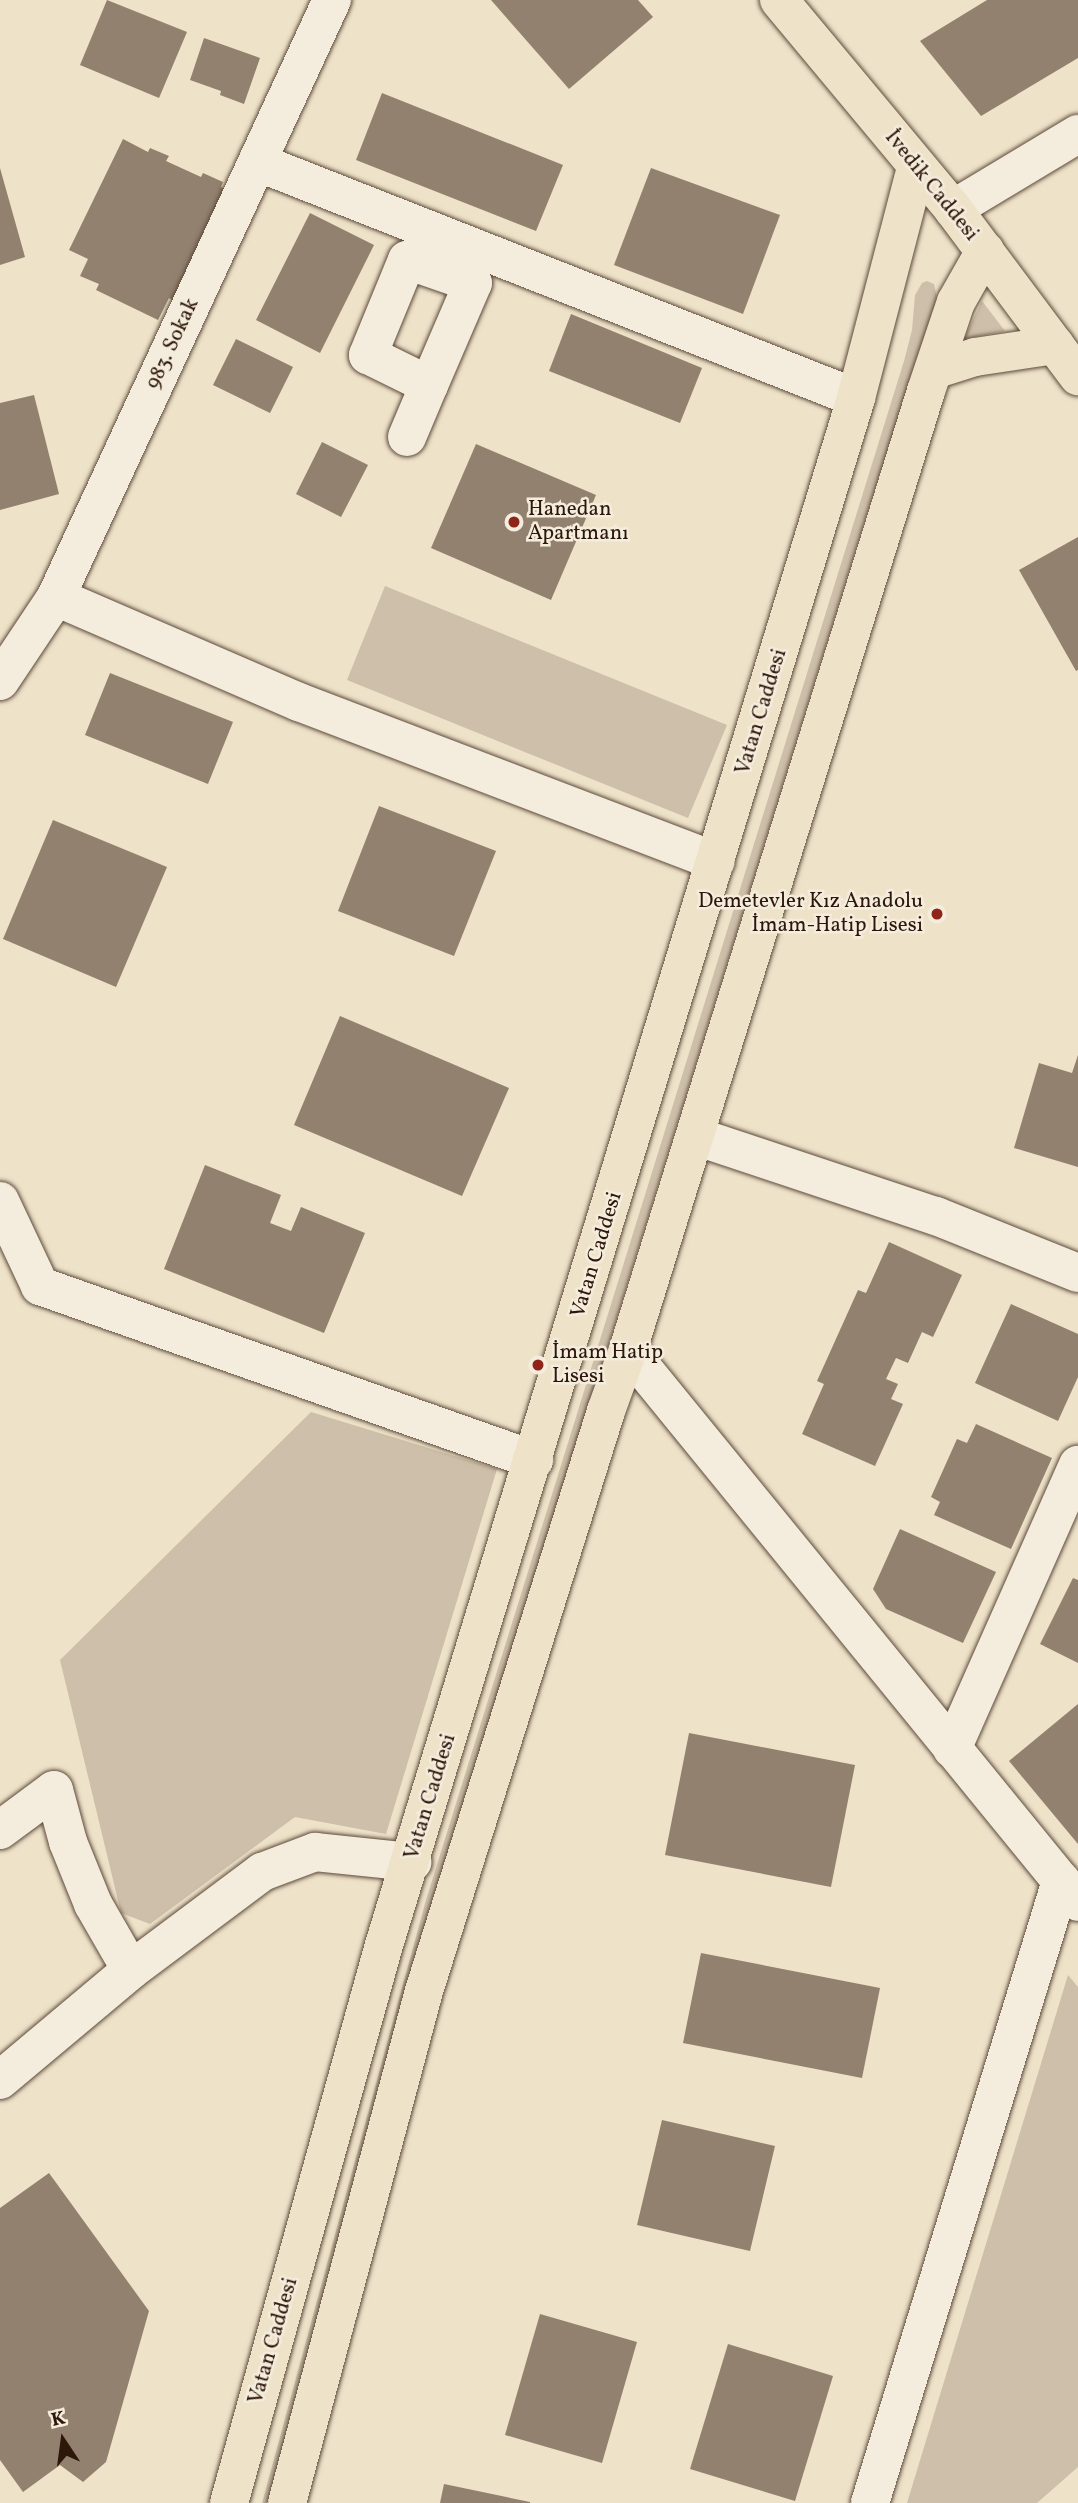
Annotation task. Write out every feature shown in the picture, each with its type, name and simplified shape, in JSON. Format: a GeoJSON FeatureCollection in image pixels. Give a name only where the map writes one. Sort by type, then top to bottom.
{"type":"FeatureCollection","features":[{"type":"Feature","properties":{"kind":"main road","name":"İvedik Caddesi"},"geometry":{"type":"LineString","coordinates":[[779,0],[953,209],[1078,376]]}},
{"type":"Feature","properties":{"kind":"main road","name":"Vatan Caddesi"},"geometry":{"type":"LineString","coordinates":[[229,2503],[384,1945],[412,1862],[856,398],[916,167]]}},
{"type":"Feature","properties":{"kind":"main road"},"geometry":{"type":"LineString","coordinates":[[286,2503],[424,1991],[628,1350],[934,370],[956,302],[985,251]]}},
{"type":"Feature","properties":{"kind":"main road"},"geometry":{"type":"LineString","coordinates":[[934,370],[975,357],[1055,345]]}},
{"type":"Feature","properties":{"kind":"street","name":"983. Sokak"},"geometry":{"type":"LineString","coordinates":[[0,681],[56,597],[332,0]]}},
{"type":"Feature","properties":{"kind":"street"},"geometry":{"type":"LineString","coordinates":[[953,209],[1078,134]]}},
{"type":"Feature","properties":{"kind":"street"},"geometry":{"type":"LineString","coordinates":[[257,162],[856,398]]}},
{"type":"Feature","properties":{"kind":"street"},"geometry":{"type":"LineString","coordinates":[[407,437],[429,385]]}},
{"type":"Feature","properties":{"kind":"street"},"geometry":{"type":"LineString","coordinates":[[56,597],[299,702],[716,861]]}},
{"type":"Feature","properties":{"kind":"street"},"geometry":{"type":"LineString","coordinates":[[695,1136],[936,1216],[1078,1273]]}},
{"type":"Feature","properties":{"kind":"street"},"geometry":{"type":"LineString","coordinates":[[0,1201],[40,1286],[534,1460]]}},
{"type":"Feature","properties":{"kind":"street"},"geometry":{"type":"LineString","coordinates":[[628,1350],[1070,1891],[870,2503]]}},
{"type":"Feature","properties":{"kind":"street"},"geometry":{"type":"LineString","coordinates":[[952,1749],[1078,1465]]}},
{"type":"Feature","properties":{"kind":"street"},"geometry":{"type":"LineString","coordinates":[[0,1830],[54,1790],[68,1842],[93,1904],[131,1970]]}},
{"type":"Feature","properties":{"kind":"street"},"geometry":{"type":"LineString","coordinates":[[0,2080],[131,1970],[262,1872],[286,1860],[314,1852],[412,1862]]}},
{"type":"Feature","properties":{"kind":"shaded area"},"geometry":{"type":"Polygon","coordinates":[[[927,281],[934,284],[937,298],[865,520],[583,1427],[359,2172],[268,2503],[262,2503],[426,1900],[904,361],[912,330],[915,295],[922,283],[927,281]]]}},
{"type":"Feature","properties":{"kind":"shaded area"},"geometry":{"type":"Polygon","coordinates":[[[982,301],[1005,331],[964,339],[982,301]]]}},
{"type":"Feature","properties":{"kind":"shaded area"},"geometry":{"type":"Polygon","coordinates":[[[385,586],[727,725],[688,818],[347,680],[385,586]]]}},
{"type":"Feature","properties":{"kind":"shaded area"},"geometry":{"type":"Polygon","coordinates":[[[311,1412],[497,1469],[386,1834],[295,1817],[150,1924],[121,1913],[60,1660],[311,1412]]]}},
{"type":"Feature","properties":{"kind":"shaded area"},"geometry":{"type":"Polygon","coordinates":[[[1068,1975],[1078,1987],[1078,2467],[1037,2503],[907,2503],[1068,1975]]]}},
{"type":"Feature","properties":{"kind":"building"},"geometry":{"type":"Polygon","coordinates":[[[107,0],[187,32],[159,98],[80,65],[107,0]]]}},
{"type":"Feature","properties":{"kind":"building"},"geometry":{"type":"Polygon","coordinates":[[[491,0],[638,0],[653,17],[569,89],[491,0]]]}},
{"type":"Feature","properties":{"kind":"building"},"geometry":{"type":"Polygon","coordinates":[[[987,0],[1078,0],[1078,58],[981,116],[920,41],[987,0]]]}},
{"type":"Feature","properties":{"kind":"building"},"geometry":{"type":"Polygon","coordinates":[[[204,38],[260,58],[244,104],[220,95],[221,91],[190,80],[204,38]]]}},
{"type":"Feature","properties":{"kind":"building"},"geometry":{"type":"Polygon","coordinates":[[[382,93],[563,165],[536,231],[356,160],[382,93]]]}},
{"type":"Feature","properties":{"kind":"building"},"geometry":{"type":"Polygon","coordinates":[[[123,139],[148,152],[150,148],[169,156],[166,161],[201,177],[203,173],[223,182],[221,187],[236,194],[182,305],[169,298],[158,320],[96,290],[99,284],[80,276],[88,259],[69,250],[123,139]]]}},
{"type":"Feature","properties":{"kind":"building"},"geometry":{"type":"Polygon","coordinates":[[[0,168],[25,257],[0,265],[0,168]]]}},
{"type":"Feature","properties":{"kind":"building"},"geometry":{"type":"Polygon","coordinates":[[[651,168],[780,215],[743,314],[614,265],[651,168]]]}},
{"type":"Feature","properties":{"kind":"building"},"geometry":{"type":"Polygon","coordinates":[[[310,213],[374,245],[320,353],[256,320],[310,213]]]}},
{"type":"Feature","properties":{"kind":"building"},"geometry":{"type":"Polygon","coordinates":[[[571,314],[702,368],[680,423],[549,371],[571,314]]]}},
{"type":"Feature","properties":{"kind":"building"},"geometry":{"type":"Polygon","coordinates":[[[236,339],[293,367],[270,413],[213,385],[236,339]]]}},
{"type":"Feature","properties":{"kind":"building"},"geometry":{"type":"Polygon","coordinates":[[[34,395],[59,494],[0,510],[0,403],[34,395]]]}},
{"type":"Feature","properties":{"kind":"building"},"geometry":{"type":"Polygon","coordinates":[[[322,442],[368,465],[341,517],[296,494],[322,442]]]}},
{"type":"Feature","properties":{"kind":"building","name":"Hanedan Apartmanı"},"geometry":{"type":"Polygon","coordinates":[[[476,444],[596,495],[551,600],[431,548],[476,444]]]}},
{"type":"Feature","properties":{"kind":"building"},"geometry":{"type":"Polygon","coordinates":[[[1078,537],[1078,670],[1076,671],[1019,570],[1078,537]]]}},
{"type":"Feature","properties":{"kind":"building"},"geometry":{"type":"Polygon","coordinates":[[[110,673],[233,722],[208,784],[85,735],[110,673]]]}},
{"type":"Feature","properties":{"kind":"building"},"geometry":{"type":"Polygon","coordinates":[[[379,806],[496,851],[454,956],[338,911],[379,806]]]}},
{"type":"Feature","properties":{"kind":"building"},"geometry":{"type":"Polygon","coordinates":[[[53,820],[167,867],[116,987],[3,939],[53,820]]]}},
{"type":"Feature","properties":{"kind":"building"},"geometry":{"type":"Polygon","coordinates":[[[340,1016],[509,1088],[462,1196],[294,1125],[340,1016]]]}},
{"type":"Feature","properties":{"kind":"building"},"geometry":{"type":"Polygon","coordinates":[[[1078,1055],[1078,1167],[1014,1148],[1039,1063],[1072,1073],[1078,1055]]]}},
{"type":"Feature","properties":{"kind":"building"},"geometry":{"type":"Polygon","coordinates":[[[205,1165],[281,1195],[270,1223],[291,1231],[301,1207],[365,1233],[324,1333],[164,1269],[205,1165]]]}},
{"type":"Feature","properties":{"kind":"building"},"geometry":{"type":"Polygon","coordinates":[[[889,1242],[962,1275],[933,1337],[922,1332],[908,1363],[896,1358],[886,1379],[898,1384],[891,1399],[903,1404],[875,1466],[802,1434],[824,1384],[817,1381],[858,1290],[866,1293],[889,1242]]]}},
{"type":"Feature","properties":{"kind":"building"},"geometry":{"type":"Polygon","coordinates":[[[1011,1304],[1078,1334],[1078,1377],[1058,1421],[975,1383],[1011,1304]]]}},
{"type":"Feature","properties":{"kind":"building"},"geometry":{"type":"Polygon","coordinates":[[[976,1424],[1052,1458],[1011,1549],[934,1515],[940,1502],[931,1497],[957,1439],[967,1443],[976,1424]]]}},
{"type":"Feature","properties":{"kind":"building"},"geometry":{"type":"Polygon","coordinates":[[[900,1529],[996,1572],[963,1643],[886,1609],[873,1589],[900,1529]]]}},
{"type":"Feature","properties":{"kind":"building"},"geometry":{"type":"Polygon","coordinates":[[[1073,1578],[1078,1580],[1078,1663],[1040,1644],[1073,1578]]]}},
{"type":"Feature","properties":{"kind":"building"},"geometry":{"type":"Polygon","coordinates":[[[1078,1704],[1078,1844],[1009,1761],[1078,1704]]]}},
{"type":"Feature","properties":{"kind":"building"},"geometry":{"type":"Polygon","coordinates":[[[689,1733],[855,1765],[831,1887],[665,1855],[689,1733]]]}},
{"type":"Feature","properties":{"kind":"building"},"geometry":{"type":"Polygon","coordinates":[[[701,1953],[880,1988],[862,2078],[683,2043],[701,1953]]]}},
{"type":"Feature","properties":{"kind":"building"},"geometry":{"type":"Polygon","coordinates":[[[662,2120],[775,2146],[750,2251],[637,2225],[662,2120]]]}},
{"type":"Feature","properties":{"kind":"building"},"geometry":{"type":"Polygon","coordinates":[[[49,2173],[149,2311],[106,2462],[83,2482],[60,2465],[23,2492],[0,2460],[0,2208],[49,2173]]]}},
{"type":"Feature","properties":{"kind":"building"},"geometry":{"type":"Polygon","coordinates":[[[540,2314],[637,2342],[602,2463],[505,2435],[540,2314]]]}},
{"type":"Feature","properties":{"kind":"building"},"geometry":{"type":"Polygon","coordinates":[[[728,2344],[833,2376],[795,2501],[690,2469],[728,2344]]]}},
{"type":"Feature","properties":{"kind":"building"},"geometry":{"type":"Polygon","coordinates":[[[444,2484],[530,2502],[530,2503],[440,2503],[444,2484]]]}},
{"type":"Feature","properties":{"kind":"place","name":"Hanedan Apartmanı"},"geometry":{"type":"Point","coordinates":[514,522]}},
{"type":"Feature","properties":{"kind":"place","name":"Demetevler Kız Anadolu İmam-Hatip Lisesi"},"geometry":{"type":"Point","coordinates":[937,914]}},
{"type":"Feature","properties":{"kind":"place","name":"İmam Hatip Lisesi"},"geometry":{"type":"Point","coordinates":[538,1365]}}]}
